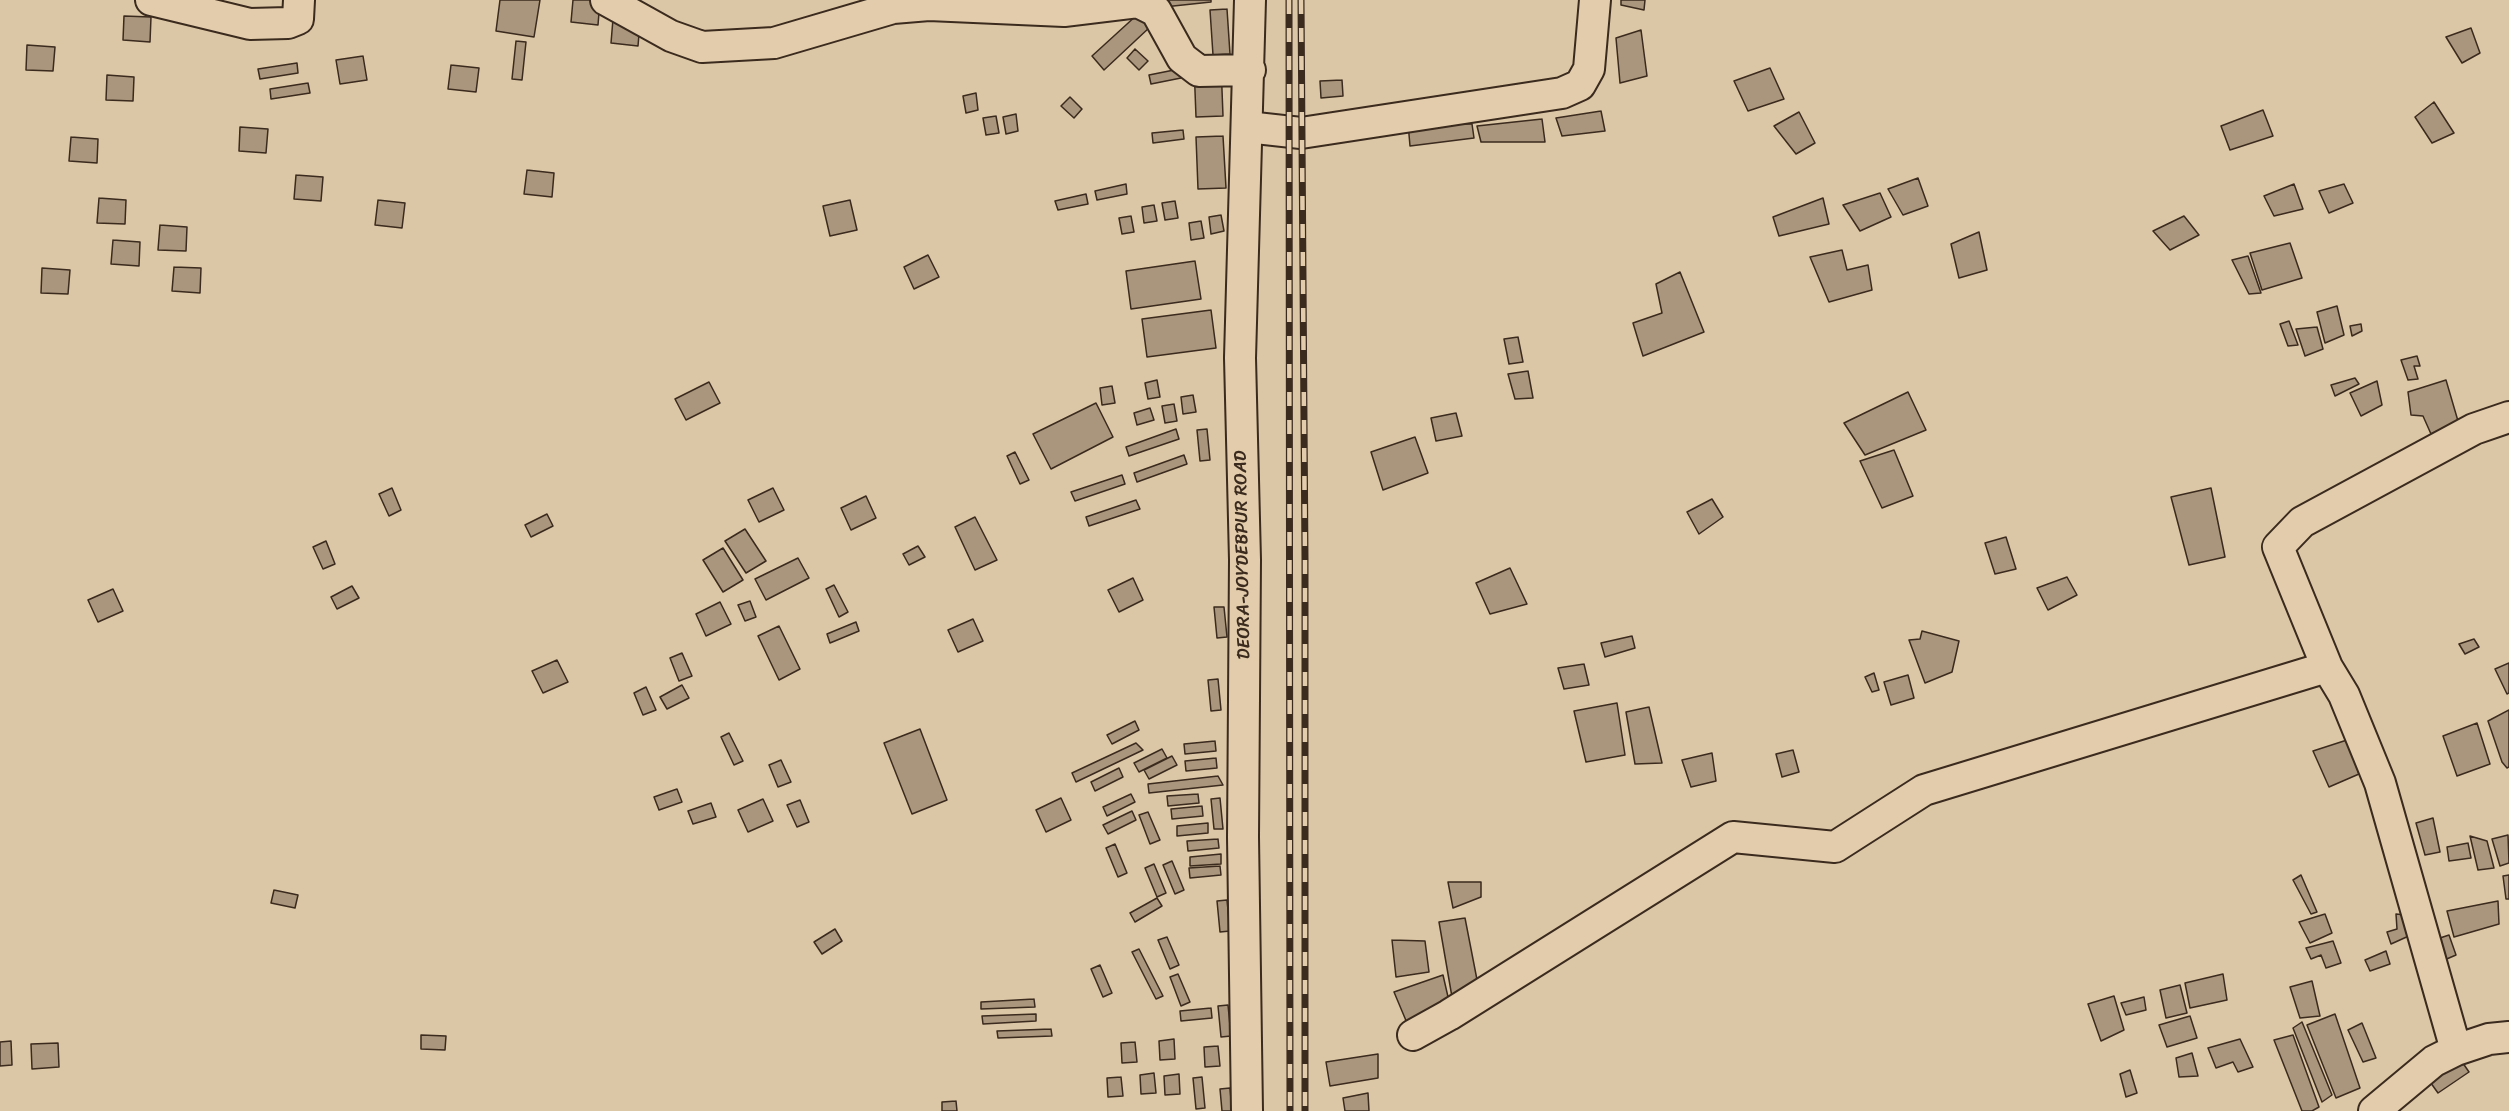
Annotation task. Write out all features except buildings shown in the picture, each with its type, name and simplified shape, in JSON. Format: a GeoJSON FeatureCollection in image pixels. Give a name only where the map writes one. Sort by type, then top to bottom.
{"type":"FeatureCollection","features":[{"type":"Feature","properties":{"kind":"street"},"geometry":{"type":"LineString","coordinates":[[151,0],[250,24],[260,24],[288,23],[298,19],[299,0]]}},
{"type":"Feature","properties":{"kind":"street"},"geometry":{"type":"LineString","coordinates":[[606,0],[671,36],[702,47],[774,43],[892,8],[929,5],[1064,11],[1138,2],[1156,11],[1182,58],[1198,71],[1250,70]]}},
{"type":"Feature","properties":{"kind":"street","name":"DEORA-JOYDEBPUR ROAD"},"geometry":{"type":"LineString","coordinates":[[1247,1111],[1244,837],[1245,560],[1240,358],[1250,70],[1250,0]]}},
{"type":"Feature","properties":{"kind":"street"},"geometry":{"type":"LineString","coordinates":[[1247,127],[1301,134],[1562,93],[1580,85],[1589,69],[1595,0]]}},
{"type":"Feature","properties":{"kind":"street"},"geometry":{"type":"LineString","coordinates":[[2456,1050],[2380,783],[2344,695],[2327,667],[2278,547],[2302,522],[2474,429],[2509,417]]}},
{"type":"Feature","properties":{"kind":"street"},"geometry":{"type":"LineString","coordinates":[[1413,1035],[1449,1015],[1733,837],[1835,847],[1924,790],[2327,667]]}},
{"type":"Feature","properties":{"kind":"street"},"geometry":{"type":"LineString","coordinates":[[2374,1111],[2434,1061],[2456,1050],[2489,1039],[2509,1037]]}},
{"type":"Feature","properties":{"kind":"railway"},"geometry":{"type":"LineString","coordinates":[[1289,0],[1290,1111]]}},
{"type":"Feature","properties":{"kind":"railway"},"geometry":{"type":"LineString","coordinates":[[1301,0],[1305,558],[1305,1111]]}}]}
